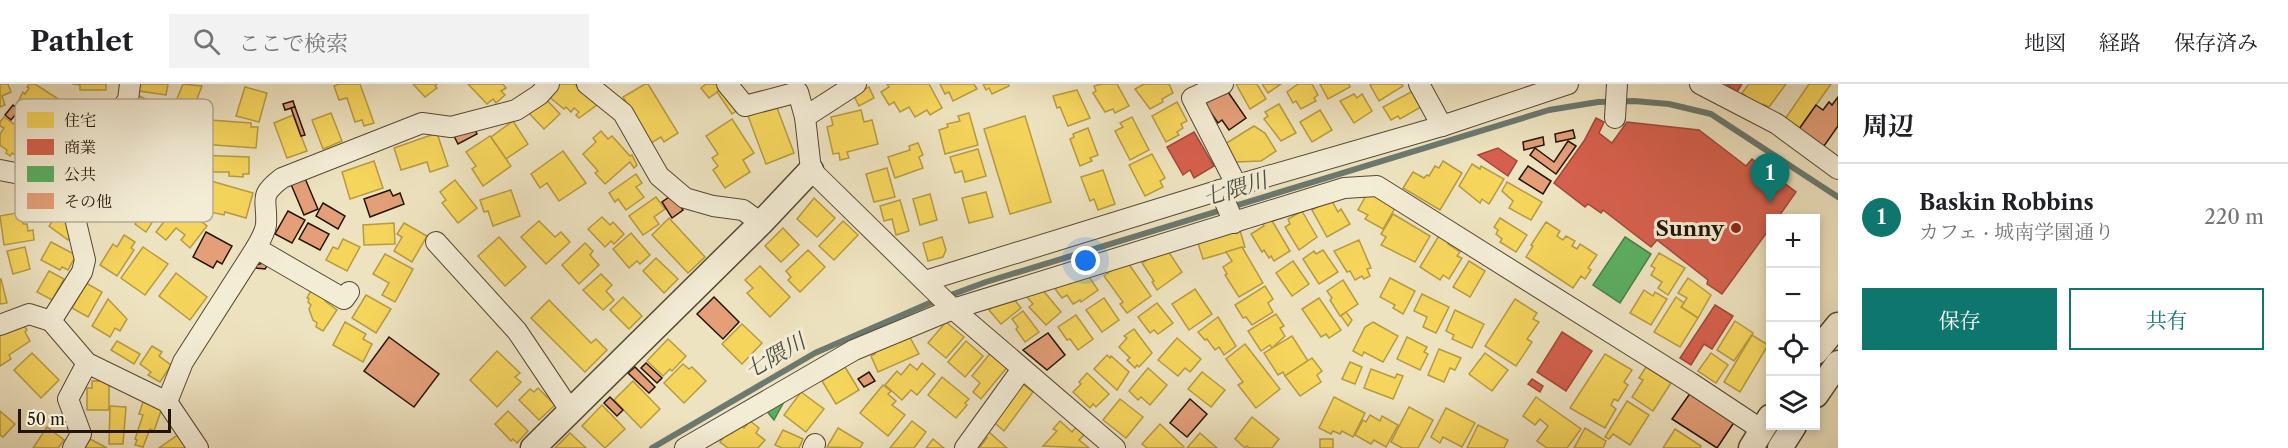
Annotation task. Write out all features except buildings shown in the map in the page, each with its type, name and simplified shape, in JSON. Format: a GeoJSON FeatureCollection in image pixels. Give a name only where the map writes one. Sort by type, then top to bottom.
{"type":"FeatureCollection","features":[{"type":"Feature","properties":{"kind":"street"},"geometry":{"type":"LineString","coordinates":[[128,99],[130,84]]}},
{"type":"Feature","properties":{"kind":"street"},"geometry":{"type":"LineString","coordinates":[[166,402],[183,362],[256,248],[266,227],[265,195],[282,178],[422,123],[451,127],[516,110],[540,95],[549,84]]}},
{"type":"Feature","properties":{"kind":"street"},"geometry":{"type":"LineString","coordinates":[[587,84],[623,113],[659,176],[686,198],[713,206],[744,210],[761,223]]}},
{"type":"Feature","properties":{"kind":"street"},"geometry":{"type":"LineString","coordinates":[[727,84],[745,106],[798,92],[805,117],[811,170],[953,309],[1115,448]]}},
{"type":"Feature","properties":{"kind":"street"},"geometry":{"type":"LineString","coordinates":[[805,117],[856,84]]}},
{"type":"Feature","properties":{"kind":"street"},"geometry":{"type":"LineString","coordinates":[[1223,84],[1192,98],[1229,188],[1234,223]]}},
{"type":"Feature","properties":{"kind":"street"},"geometry":{"type":"LineString","coordinates":[[1419,84],[1442,126]]}},
{"type":"Feature","properties":{"kind":"street"},"geometry":{"type":"LineString","coordinates":[[929,285],[1229,188],[1442,126],[1568,84]]}},
{"type":"Feature","properties":{"kind":"street"},"geometry":{"type":"LineString","coordinates":[[1700,84],[1777,124],[1838,169]]}},
{"type":"Feature","properties":{"kind":"street"},"geometry":{"type":"LineString","coordinates":[[1615,118],[1617,85]]}},
{"type":"Feature","properties":{"kind":"street"},"geometry":{"type":"LineString","coordinates":[[1331,158],[1344,188]]}},
{"type":"Feature","properties":{"kind":"street"},"geometry":{"type":"LineString","coordinates":[[0,170],[15,173]]}},
{"type":"Feature","properties":{"kind":"street"},"geometry":{"type":"LineString","coordinates":[[533,448],[761,223],[811,170]]}},
{"type":"Feature","properties":{"kind":"street"},"geometry":{"type":"LineString","coordinates":[[685,448],[854,350],[953,309],[1344,188],[1377,186],[1691,383],[1761,432]]}},
{"type":"Feature","properties":{"kind":"street"},"geometry":{"type":"LineString","coordinates":[[51,321],[82,272],[85,260],[76,222]]}},
{"type":"Feature","properties":{"kind":"street"},"geometry":{"type":"LineString","coordinates":[[436,242],[517,331],[570,410]]}},
{"type":"Feature","properties":{"kind":"street"},"geometry":{"type":"LineString","coordinates":[[256,248],[344,299],[349,292]]}},
{"type":"Feature","properties":{"kind":"street"},"geometry":{"type":"LineString","coordinates":[[0,325],[29,314],[51,321],[87,363],[166,402],[198,448]]}},
{"type":"Feature","properties":{"kind":"street"},"geometry":{"type":"LineString","coordinates":[[1820,346],[1838,325]]}},
{"type":"Feature","properties":{"kind":"street"},"geometry":{"type":"LineString","coordinates":[[73,448],[81,434],[68,399],[87,363]]}},
{"type":"Feature","properties":{"kind":"street"},"geometry":{"type":"LineString","coordinates":[[1820,388],[1838,363]]}},
{"type":"Feature","properties":{"kind":"street"},"geometry":{"type":"LineString","coordinates":[[965,448],[1022,369]]}},
{"type":"Feature","properties":{"kind":"street"},"geometry":{"type":"LineString","coordinates":[[1780,448],[1791,430]]}},
{"type":"Feature","properties":{"kind":"waterway","name":"七隈川"},"geometry":{"type":"LineString","coordinates":[[652,448],[815,353],[932,302],[986,282],[1549,110],[1598,102],[1634,101],[1669,104],[1711,114],[1838,197]]}},
{"type":"Feature","properties":{"kind":"place","name":"Baskin Robbins"},"geometry":{"type":"Point","coordinates":[1770,203]}},
{"type":"Feature","properties":{"kind":"place","name":"Sunny"},"geometry":{"type":"Point","coordinates":[1736,228]}}]}
